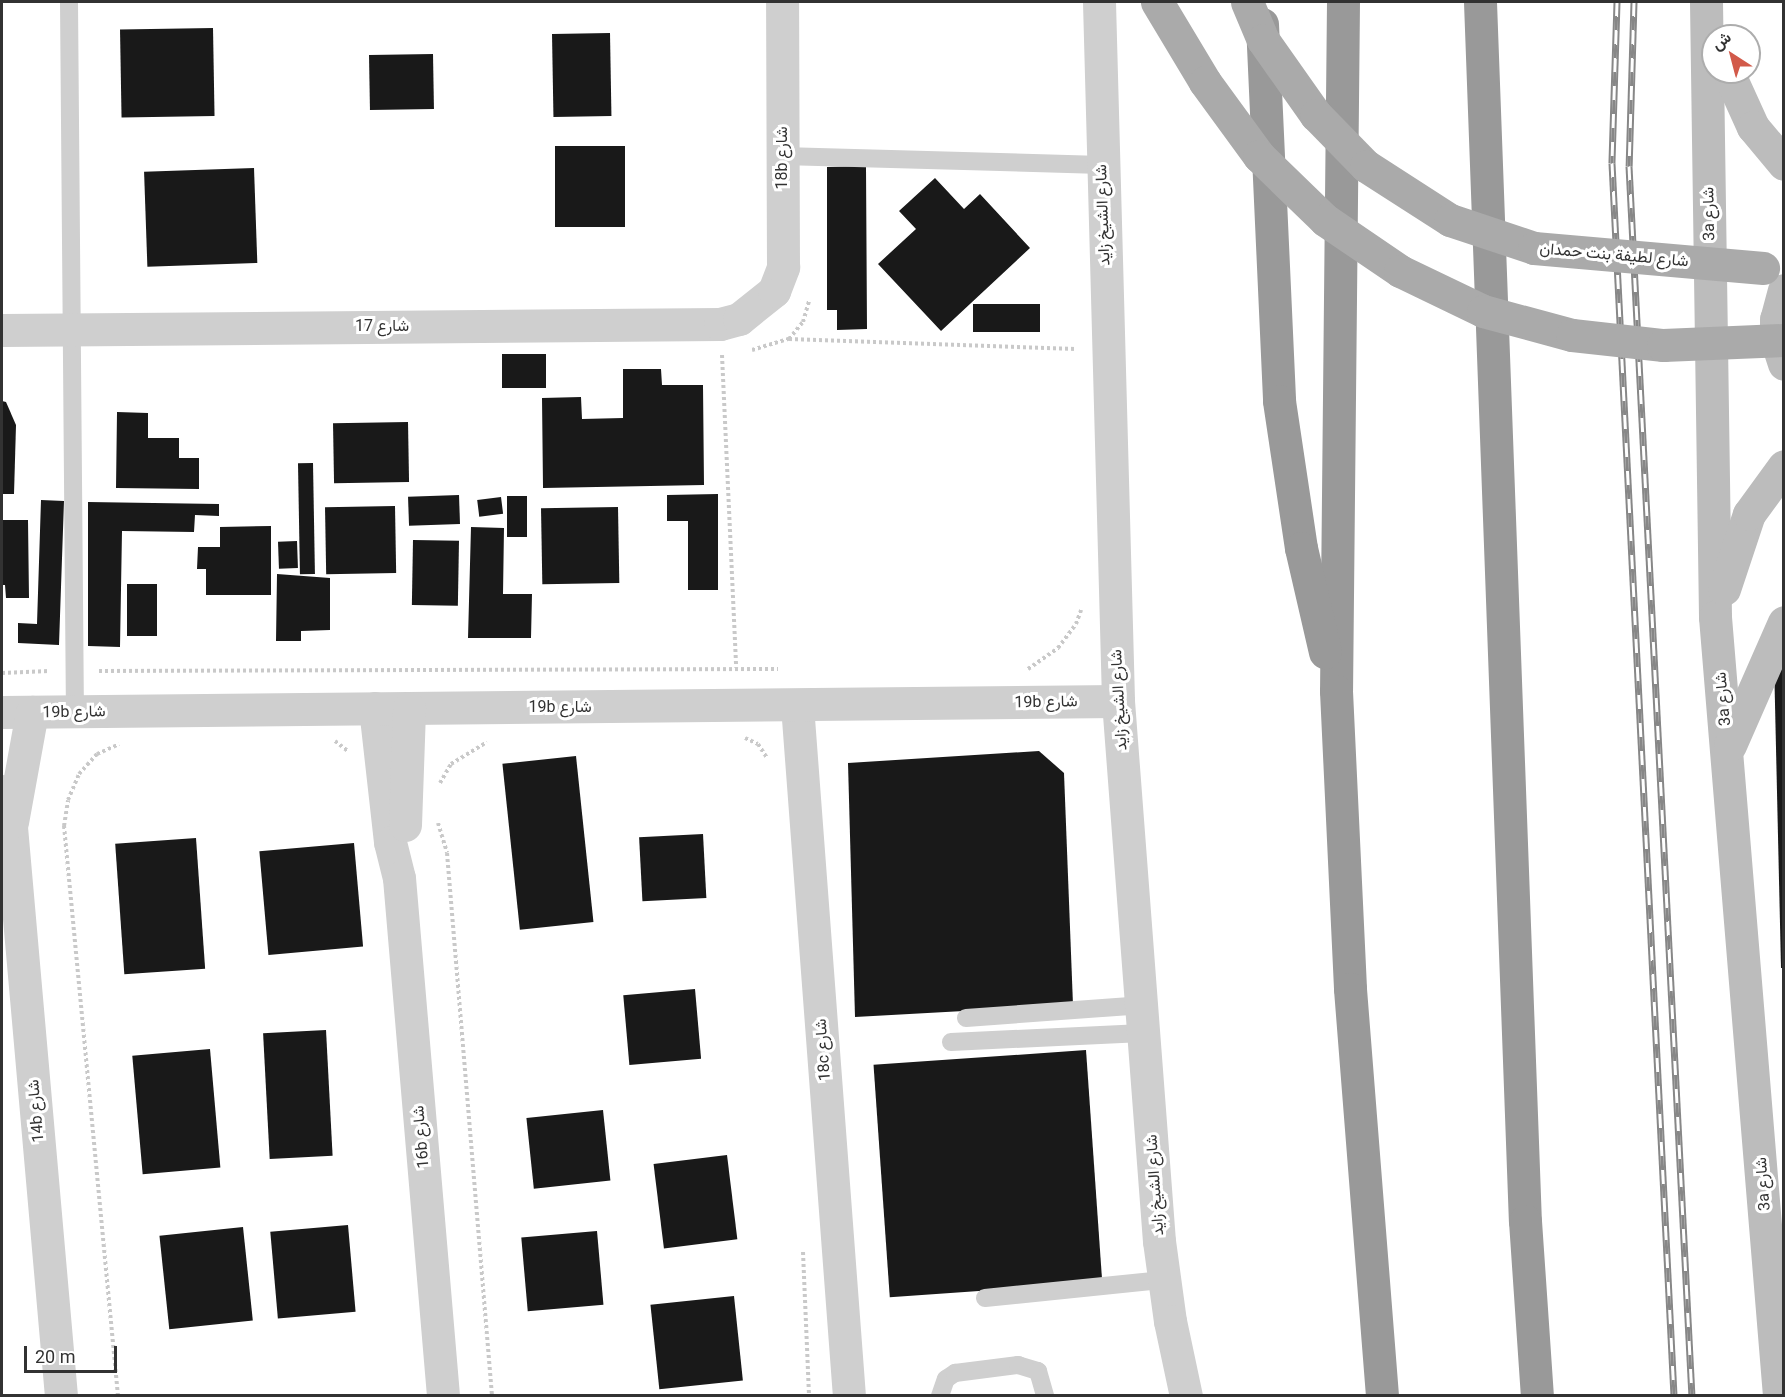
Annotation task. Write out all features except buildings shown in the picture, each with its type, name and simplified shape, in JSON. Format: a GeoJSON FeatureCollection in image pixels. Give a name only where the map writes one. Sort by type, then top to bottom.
{"type":"FeatureCollection","features":[{"type":"Feature","properties":{"kind":"highway"},"geometry":{"type":"LineString","coordinates":[[1261,2],[1279,401],[1301,548],[1336,691]]}},
{"type":"Feature","properties":{"kind":"highway"},"geometry":{"type":"LineString","coordinates":[[1343,2],[1336,691],[1350,989],[1382,1395]]}},
{"type":"Feature","properties":{"kind":"highway"},"geometry":{"type":"LineString","coordinates":[[1480,2],[1525,1221],[1537,1395]]}},
{"type":"Feature","properties":{"kind":"main road"},"geometry":{"type":"LineString","coordinates":[[1157,2],[1205,82],[1259,156],[1325,220],[1400,272],[1483,310],[1572,335],[1663,345],[1784,340]]}},
{"type":"Feature","properties":{"kind":"main road","name":"شارع لطيفة بنت حمدان"},"geometry":{"type":"LineString","coordinates":[[1247,2],[1263,40],[1316,115],[1366,166],[1450,220],[1534,248],[1773,279]]}},
{"type":"Feature","properties":{"kind":"street","name":"18b شارع"},"geometry":{"type":"LineString","coordinates":[[758,307],[774,291],[783,267],[782,2]]}},
{"type":"Feature","properties":{"kind":"street","name":"شارع الشيخ زايد"},"geometry":{"type":"LineString","coordinates":[[1099,2],[1118,701],[1163,1280],[1186,1395]]}},
{"type":"Feature","properties":{"kind":"street"},"geometry":{"type":"LineString","coordinates":[[1708,2],[1715,24]]}},
{"type":"Feature","properties":{"kind":"street","name":"3a شارع"},"geometry":{"type":"LineString","coordinates":[[1708,2],[1715,617],[1779,1395]]}},
{"type":"Feature","properties":{"kind":"street"},"geometry":{"type":"LineString","coordinates":[[1733,84],[1753,127],[1784,164]]}},
{"type":"Feature","properties":{"kind":"street"},"geometry":{"type":"LineString","coordinates":[[1773,279],[1776,339],[1784,364]]}},
{"type":"Feature","properties":{"kind":"street","name":"شارع 17"},"geometry":{"type":"LineString","coordinates":[[2,330],[720,324],[758,307]]}},
{"type":"Feature","properties":{"kind":"street"},"geometry":{"type":"LineString","coordinates":[[1715,617],[1749,514],[1784,466]]}},
{"type":"Feature","properties":{"kind":"street"},"geometry":{"type":"LineString","coordinates":[[1727,753],[1784,622]]}},
{"type":"Feature","properties":{"kind":"street","name":"19b شارع"},"geometry":{"type":"LineString","coordinates":[[17,712],[1118,701]]}},
{"type":"Feature","properties":{"kind":"street","name":"18c شارع"},"geometry":{"type":"LineString","coordinates":[[797,705],[849,1395]]}},
{"type":"Feature","properties":{"kind":"street","name":"16b شارع"},"geometry":{"type":"LineString","coordinates":[[375,708],[390,842],[399,878],[443,1395]]}},
{"type":"Feature","properties":{"kind":"street","name":"16b شارع"},"geometry":{"type":"LineString","coordinates":[[399,878],[404,844],[409,708]]}},
{"type":"Feature","properties":{"kind":"street","name":"14b شارع"},"geometry":{"type":"LineString","coordinates":[[17,712],[11,827],[61,1395]]}},
{"type":"Feature","properties":{"kind":"street","name":"14b شارع"},"geometry":{"type":"LineString","coordinates":[[2,791],[11,827]]}},
{"type":"Feature","properties":{"kind":"lane"},"geometry":{"type":"LineString","coordinates":[[69,2],[75,712]]}},
{"type":"Feature","properties":{"kind":"lane"},"geometry":{"type":"LineString","coordinates":[[782,156],[1102,165]]}},
{"type":"Feature","properties":{"kind":"lane"},"geometry":{"type":"LineString","coordinates":[[966,1018],[1142,1019]]}},
{"type":"Feature","properties":{"kind":"lane"},"geometry":{"type":"LineString","coordinates":[[951,1042],[1142,1019]]}},
{"type":"Feature","properties":{"kind":"lane"},"geometry":{"type":"LineString","coordinates":[[985,1298],[1163,1280]]}},
{"type":"Feature","properties":{"kind":"lane"},"geometry":{"type":"LineString","coordinates":[[940,1395],[946,1379],[955,1373],[1018,1365],[1038,1371],[1046,1395]]}},
{"type":"Feature","properties":{"kind":"path"},"geometry":{"type":"LineString","coordinates":[[720,324],[736,668]]}},
{"type":"Feature","properties":{"kind":"path"},"geometry":{"type":"LineString","coordinates":[[789,339],[1081,350]]}},
{"type":"Feature","properties":{"kind":"path"},"geometry":{"type":"LineString","coordinates":[[1023,671],[1058,648],[1076,624],[1083,605]]}},
{"type":"Feature","properties":{"kind":"path"},"geometry":{"type":"LineString","coordinates":[[2,673],[736,668],[783,670]]}},
{"type":"Feature","properties":{"kind":"path"},"geometry":{"type":"LineString","coordinates":[[741,736],[758,744],[772,767]]}},
{"type":"Feature","properties":{"kind":"path"},"geometry":{"type":"LineString","coordinates":[[326,739],[351,753]]}},
{"type":"Feature","properties":{"kind":"path"},"geometry":{"type":"LineString","coordinates":[[438,795],[451,765],[484,742],[496,742]]}},
{"type":"Feature","properties":{"kind":"path"},"geometry":{"type":"LineString","coordinates":[[118,1395],[64,826],[68,800],[79,774],[97,754],[123,743]]}},
{"type":"Feature","properties":{"kind":"path"},"geometry":{"type":"LineString","coordinates":[[436,815],[447,853],[492,1395]]}},
{"type":"Feature","properties":{"kind":"path"},"geometry":{"type":"LineString","coordinates":[[803,1250],[809,1395]]}},
{"type":"Feature","properties":{"kind":"railway"},"geometry":{"type":"LineString","coordinates":[[1617,2],[1612,163],[1674,1396]]}},
{"type":"Feature","properties":{"kind":"railway"},"geometry":{"type":"LineString","coordinates":[[1634,2],[1629,166],[1692,1396]]}}]}
